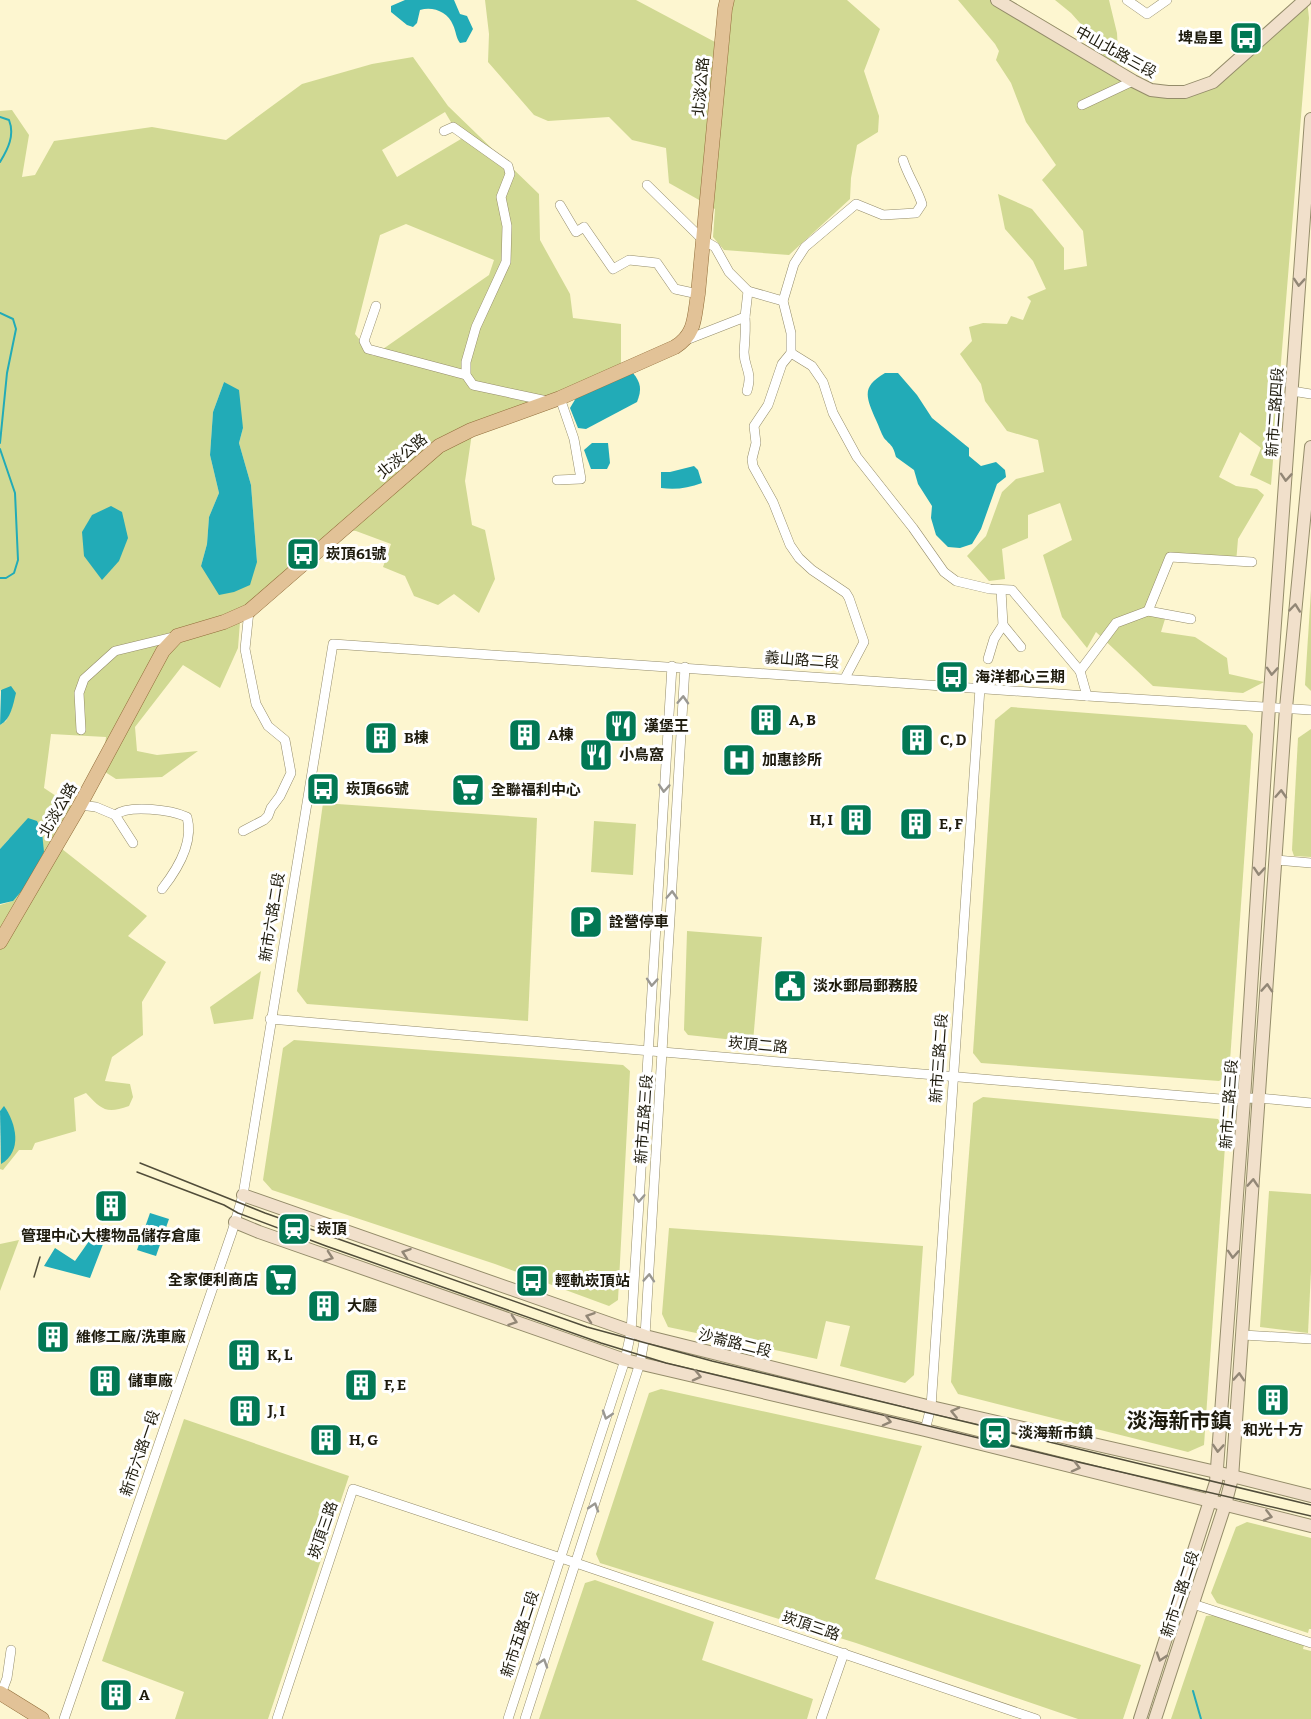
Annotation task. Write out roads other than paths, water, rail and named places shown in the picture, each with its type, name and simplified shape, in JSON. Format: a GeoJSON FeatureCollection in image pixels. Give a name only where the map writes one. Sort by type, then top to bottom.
{"type":"FeatureCollection","features":[{"type":"Feature","properties":{"kind":"main road","name":"北淡公路"},"geometry":{"type":"LineString","coordinates":[[0,942],[4,927],[81,805],[163,651],[177,636],[224,622],[249,611],[439,446],[471,430],[555,400],[686,340],[691,331],[698,294],[727,0]]}},
{"type":"Feature","properties":{"kind":"main road"},"geometry":{"type":"LineString","coordinates":[[1,1694],[42,1719]]}},
{"type":"Feature","properties":{"kind":"street","name":"中山北路三段"},"geometry":{"type":"LineString","coordinates":[[997,0],[1133,81],[1151,90],[1168,92],[1185,92],[1213,82],[1305,0]]}},
{"type":"Feature","properties":{"kind":"street"},"geometry":{"type":"LineString","coordinates":[[1127,0],[1147,14],[1167,0]]}},
{"type":"Feature","properties":{"kind":"street"},"geometry":{"type":"LineString","coordinates":[[1082,105],[1133,81]]}},
{"type":"Feature","properties":{"kind":"street","name":"新市二路四段"},"geometry":{"type":"LineString","coordinates":[[1269,707],[1311,119]]}},
{"type":"Feature","properties":{"kind":"street"},"geometry":{"type":"LineString","coordinates":[[444,130],[453,127],[508,166],[510,174],[501,197],[507,226],[506,262],[476,327],[466,362],[466,375],[473,386],[555,400],[574,439],[581,478],[557,480]]}},
{"type":"Feature","properties":{"kind":"street"},"geometry":{"type":"LineString","coordinates":[[845,678],[864,642],[849,598],[846,592],[812,570],[799,558],[790,545],[773,502],[753,466],[752,459],[756,443],[754,426],[768,405],[782,364],[791,353],[790,333],[783,301],[794,264],[805,248],[856,204],[883,215],[916,213],[922,204],[918,192],[908,178],[903,160]]}},
{"type":"Feature","properties":{"kind":"street"},"geometry":{"type":"LineString","coordinates":[[647,185],[703,240],[715,247],[729,272],[748,291],[783,301]]}},
{"type":"Feature","properties":{"kind":"street"},"geometry":{"type":"LineString","coordinates":[[560,205],[576,231],[584,227],[613,269],[629,260],[657,263],[675,289],[698,294]]}},
{"type":"Feature","properties":{"kind":"street"},"geometry":{"type":"LineString","coordinates":[[747,391],[750,378],[744,354],[748,291]]}},
{"type":"Feature","properties":{"kind":"street"},"geometry":{"type":"LineString","coordinates":[[376,306],[364,341],[369,349],[466,375]]}},
{"type":"Feature","properties":{"kind":"street"},"geometry":{"type":"LineString","coordinates":[[686,340],[745,317]]}},
{"type":"Feature","properties":{"kind":"street"},"geometry":{"type":"LineString","coordinates":[[791,353],[812,366],[823,382],[832,413],[857,457],[913,528],[944,572],[956,581],[1012,590],[1080,671],[1088,696]]}},
{"type":"Feature","properties":{"kind":"street"},"geometry":{"type":"LineString","coordinates":[[1292,391],[1311,394]]}},
{"type":"Feature","properties":{"kind":"street"},"geometry":{"type":"LineString","coordinates":[[1286,708],[1311,447]]}},
{"type":"Feature","properties":{"kind":"street"},"geometry":{"type":"LineString","coordinates":[[1148,611],[1170,557],[1252,562]]}},
{"type":"Feature","properties":{"kind":"street"},"geometry":{"type":"LineString","coordinates":[[1001,590],[1004,625],[1021,647]]}},
{"type":"Feature","properties":{"kind":"street"},"geometry":{"type":"LineString","coordinates":[[243,831],[268,816],[291,772],[285,740],[268,726],[256,704],[245,649],[249,611]]}},
{"type":"Feature","properties":{"kind":"street"},"geometry":{"type":"LineString","coordinates":[[1080,671],[1116,623],[1148,611],[1191,620]]}},
{"type":"Feature","properties":{"kind":"street"},"geometry":{"type":"LineString","coordinates":[[988,659],[994,639],[1004,625]]}},
{"type":"Feature","properties":{"kind":"street"},"geometry":{"type":"LineString","coordinates":[[81,730],[79,693],[84,679],[115,651],[177,636]]}},
{"type":"Feature","properties":{"kind":"street","name":"義山路二段"},"geometry":{"type":"LineString","coordinates":[[333,644],[1311,710]]}},
{"type":"Feature","properties":{"kind":"street","name":"新市六路二段"},"geometry":{"type":"LineString","coordinates":[[243,1195],[333,644]]}},
{"type":"Feature","properties":{"kind":"street","name":"新市五路三段"},"geometry":{"type":"LineString","coordinates":[[560,1558],[625,1360],[631,1332],[672,666]]}},
{"type":"Feature","properties":{"kind":"street","name":"新市五路三段"},"geometry":{"type":"LineString","coordinates":[[576,1563],[640,1363],[645,1336],[685,667]]}},
{"type":"Feature","properties":{"kind":"street","name":"新市三路二段"},"geometry":{"type":"LineString","coordinates":[[925,1430],[931,1407],[980,688]]}},
{"type":"Feature","properties":{"kind":"street","name":"新市二路三段"},"geometry":{"type":"LineString","coordinates":[[1211,1501],[1216,1472],[1244,1099],[1269,707]]}},
{"type":"Feature","properties":{"kind":"street","name":"新市二路三段"},"geometry":{"type":"LineString","coordinates":[[1232,1478],[1286,708]]}},
{"type":"Feature","properties":{"kind":"street"},"geometry":{"type":"LineString","coordinates":[[81,805],[96,807],[115,815],[133,843]]}},
{"type":"Feature","properties":{"kind":"street"},"geometry":{"type":"LineString","coordinates":[[115,815],[121,810],[163,810],[187,817],[189,825],[186,847],[173,875],[162,889]]}},
{"type":"Feature","properties":{"kind":"street"},"geometry":{"type":"LineString","coordinates":[[1276,860],[1311,863]]}},
{"type":"Feature","properties":{"kind":"street","name":"崁頂二路"},"geometry":{"type":"LineString","coordinates":[[270,1019],[1220,1099],[1259,1098],[1311,1103]]}},
{"type":"Feature","properties":{"kind":"street","name":"新市六路一段"},"geometry":{"type":"LineString","coordinates":[[64,1719],[243,1195]]}},
{"type":"Feature","properties":{"kind":"street","name":"沙崙路二段"},"geometry":{"type":"LineString","coordinates":[[243,1195],[645,1336],[931,1407],[1311,1496]]}},
{"type":"Feature","properties":{"kind":"street"},"geometry":{"type":"LineString","coordinates":[[235,1222],[259,1233],[625,1360],[925,1430],[1311,1526]]}},
{"type":"Feature","properties":{"kind":"street"},"geometry":{"type":"LineString","coordinates":[[1243,1335],[1311,1339]]}},
{"type":"Feature","properties":{"kind":"street","name":"新市二路二段"},"geometry":{"type":"LineString","coordinates":[[1155,1719],[1232,1478]]}},
{"type":"Feature","properties":{"kind":"street","name":"崁頂三路"},"geometry":{"type":"LineString","coordinates":[[277,1719],[352,1489],[1036,1719]]}},
{"type":"Feature","properties":{"kind":"street","name":"新市二路二段"},"geometry":{"type":"LineString","coordinates":[[1140,1719],[1211,1501]]}},
{"type":"Feature","properties":{"kind":"street","name":"新市五路二段"},"geometry":{"type":"LineString","coordinates":[[508,1719],[560,1558]]}},
{"type":"Feature","properties":{"kind":"street","name":"新市五路二段"},"geometry":{"type":"LineString","coordinates":[[525,1719],[576,1563]]}},
{"type":"Feature","properties":{"kind":"street"},"geometry":{"type":"LineString","coordinates":[[1193,1604],[1311,1643]]}},
{"type":"Feature","properties":{"kind":"street"},"geometry":{"type":"LineString","coordinates":[[1,1694],[8,1678],[11,1650]]}},
{"type":"Feature","properties":{"kind":"street"},"geometry":{"type":"LineString","coordinates":[[821,1719],[844,1653]]}},
{"type":"Feature","properties":{"kind":"water"},"geometry":{"type":"Polygon","coordinates":[[[405,0],[454,0],[460,14],[467,16],[473,29],[466,42],[460,43],[451,20],[444,13],[435,10],[420,10],[417,23],[413,27],[407,25],[391,12],[391,6],[405,0]]]}},
{"type":"Feature","properties":{"kind":"water"},"geometry":{"type":"Polygon","coordinates":[[[633,373],[640,386],[637,402],[586,429],[578,428],[570,408],[576,398],[633,373]]]}},
{"type":"Feature","properties":{"kind":"water"},"geometry":{"type":"Polygon","coordinates":[[[885,373],[898,373],[917,395],[932,418],[969,448],[969,456],[981,466],[996,462],[1005,470],[1006,477],[997,484],[981,529],[972,544],[960,548],[948,547],[936,535],[931,518],[932,506],[918,484],[914,470],[896,457],[893,448],[883,436],[870,405],[868,393],[872,383],[885,373]]]}},
{"type":"Feature","properties":{"kind":"water"},"geometry":{"type":"Polygon","coordinates":[[[224,382],[239,390],[243,428],[239,443],[251,485],[257,562],[250,585],[219,595],[201,566],[207,544],[209,517],[219,493],[210,455],[213,412],[224,382]]]}},
{"type":"Feature","properties":{"kind":"water"},"geometry":{"type":"Polygon","coordinates":[[[592,443],[608,443],[610,463],[607,469],[591,469],[584,450],[592,443]]]}},
{"type":"Feature","properties":{"kind":"water"},"geometry":{"type":"Polygon","coordinates":[[[694,466],[698,470],[702,483],[682,488],[661,488],[661,472],[694,466]]]}},
{"type":"Feature","properties":{"kind":"water"},"geometry":{"type":"Polygon","coordinates":[[[111,506],[122,512],[128,538],[119,561],[102,580],[84,556],[82,532],[92,515],[111,506]]]}},
{"type":"Feature","properties":{"kind":"water"},"geometry":{"type":"Polygon","coordinates":[[[11,686],[16,693],[13,707],[7,719],[0,725],[1,690],[11,686]]]}},
{"type":"Feature","properties":{"kind":"water"},"geometry":{"type":"Polygon","coordinates":[[[28,818],[37,821],[42,832],[44,852],[26,886],[13,901],[0,904],[0,849],[28,818]]]}},
{"type":"Feature","properties":{"kind":"water"},"geometry":{"type":"Polygon","coordinates":[[[4,1106],[12,1120],[15,1144],[8,1158],[1,1164],[0,1111],[4,1106]]]}},
{"type":"Feature","properties":{"kind":"water"},"geometry":{"type":"Polygon","coordinates":[[[150,1213],[169,1219],[156,1256],[137,1250],[150,1213]]]}},
{"type":"Feature","properties":{"kind":"water"},"geometry":{"type":"Polygon","coordinates":[[[94,1234],[105,1239],[90,1278],[44,1266],[55,1248],[75,1261],[94,1234]]]}},
{"type":"Feature","properties":{"kind":"waterway"},"geometry":{"type":"LineString","coordinates":[[0,117],[9,120],[11,126],[8,147],[0,162]]}},
{"type":"Feature","properties":{"kind":"waterway"},"geometry":{"type":"LineString","coordinates":[[0,313],[13,319],[16,329],[7,373],[0,443]]}},
{"type":"Feature","properties":{"kind":"waterway"},"geometry":{"type":"LineString","coordinates":[[0,449],[15,493],[18,560],[14,573],[6,578],[0,578]]}},
{"type":"Feature","properties":{"kind":"waterway"},"geometry":{"type":"LineString","coordinates":[[1193,1691],[1201,1719]]}},
{"type":"Feature","properties":{"kind":"tram line"},"geometry":{"type":"LineString","coordinates":[[140,1163],[265,1213],[587,1327],[712,1361],[1311,1505]]}},
{"type":"Feature","properties":{"kind":"tram line"},"geometry":{"type":"LineString","coordinates":[[137,1172],[326,1246],[601,1343],[666,1363],[1311,1516]]}},
{"type":"Feature","properties":{"kind":"tram line"},"geometry":{"type":"LineString","coordinates":[[34,1277],[40,1257]]}},
{"type":"Feature","properties":{"kind":"place","name":"埤島里"},"geometry":{"type":"Point","coordinates":[1246,38]}},
{"type":"Feature","properties":{"kind":"place","name":"崁頂61號"},"geometry":{"type":"Point","coordinates":[303,554]}},
{"type":"Feature","properties":{"kind":"place","name":"海洋都心三期"},"geometry":{"type":"Point","coordinates":[952,677]}},
{"type":"Feature","properties":{"kind":"place","name":"A, B"},"geometry":{"type":"Point","coordinates":[766,720]}},
{"type":"Feature","properties":{"kind":"place","name":"漢堡王"},"geometry":{"type":"Point","coordinates":[621,726]}},
{"type":"Feature","properties":{"kind":"place","name":"A棟"},"geometry":{"type":"Point","coordinates":[525,735]}},
{"type":"Feature","properties":{"kind":"place","name":"B棟"},"geometry":{"type":"Point","coordinates":[381,738]}},
{"type":"Feature","properties":{"kind":"place","name":"C, D"},"geometry":{"type":"Point","coordinates":[917,740]}},
{"type":"Feature","properties":{"kind":"place","name":"小鳥窩"},"geometry":{"type":"Point","coordinates":[596,755]}},
{"type":"Feature","properties":{"kind":"place","name":"加惠診所"},"geometry":{"type":"Point","coordinates":[739,760]}},
{"type":"Feature","properties":{"kind":"place","name":"崁頂66號"},"geometry":{"type":"Point","coordinates":[323,789]}},
{"type":"Feature","properties":{"kind":"place","name":"全聯福利中心"},"geometry":{"type":"Point","coordinates":[468,790]}},
{"type":"Feature","properties":{"kind":"place","name":"H, I"},"geometry":{"type":"Point","coordinates":[856,820]}},
{"type":"Feature","properties":{"kind":"place","name":"E, F"},"geometry":{"type":"Point","coordinates":[916,824]}},
{"type":"Feature","properties":{"kind":"place","name":"詮營停車"},"geometry":{"type":"Point","coordinates":[586,922]}},
{"type":"Feature","properties":{"kind":"place","name":"淡水郵局郵務股"},"geometry":{"type":"Point","coordinates":[790,986]}},
{"type":"Feature","properties":{"kind":"place","name":"管理中心大樓物品儲存倉庫"},"geometry":{"type":"Point","coordinates":[111,1206]}},
{"type":"Feature","properties":{"kind":"place","name":"崁頂"},"geometry":{"type":"Point","coordinates":[294,1229]}},
{"type":"Feature","properties":{"kind":"place","name":"全家便利商店"},"geometry":{"type":"Point","coordinates":[281,1280]}},
{"type":"Feature","properties":{"kind":"place","name":"輕軌崁頂站"},"geometry":{"type":"Point","coordinates":[532,1281]}},
{"type":"Feature","properties":{"kind":"place","name":"大廳"},"geometry":{"type":"Point","coordinates":[324,1306]}},
{"type":"Feature","properties":{"kind":"place","name":"維修工廠/洗車廠"},"geometry":{"type":"Point","coordinates":[53,1337]}},
{"type":"Feature","properties":{"kind":"place","name":"K, L"},"geometry":{"type":"Point","coordinates":[244,1355]}},
{"type":"Feature","properties":{"kind":"place","name":"儲車廠"},"geometry":{"type":"Point","coordinates":[105,1381]}},
{"type":"Feature","properties":{"kind":"place","name":"F, E"},"geometry":{"type":"Point","coordinates":[361,1385]}},
{"type":"Feature","properties":{"kind":"place","name":"和光十方"},"geometry":{"type":"Point","coordinates":[1273,1400]}},
{"type":"Feature","properties":{"kind":"place","name":"J, I"},"geometry":{"type":"Point","coordinates":[245,1411]}},
{"type":"Feature","properties":{"kind":"place","name":"淡海新市鎮"},"geometry":{"type":"Point","coordinates":[995,1433]}},
{"type":"Feature","properties":{"kind":"place","name":"H, G"},"geometry":{"type":"Point","coordinates":[326,1440]}},
{"type":"Feature","properties":{"kind":"place","name":"A"},"geometry":{"type":"Point","coordinates":[116,1695]}},
{"type":"Feature","properties":{"kind":"district","name":"淡海新市鎮"},"geometry":{"type":"Point","coordinates":[1179,1421]}}]}
